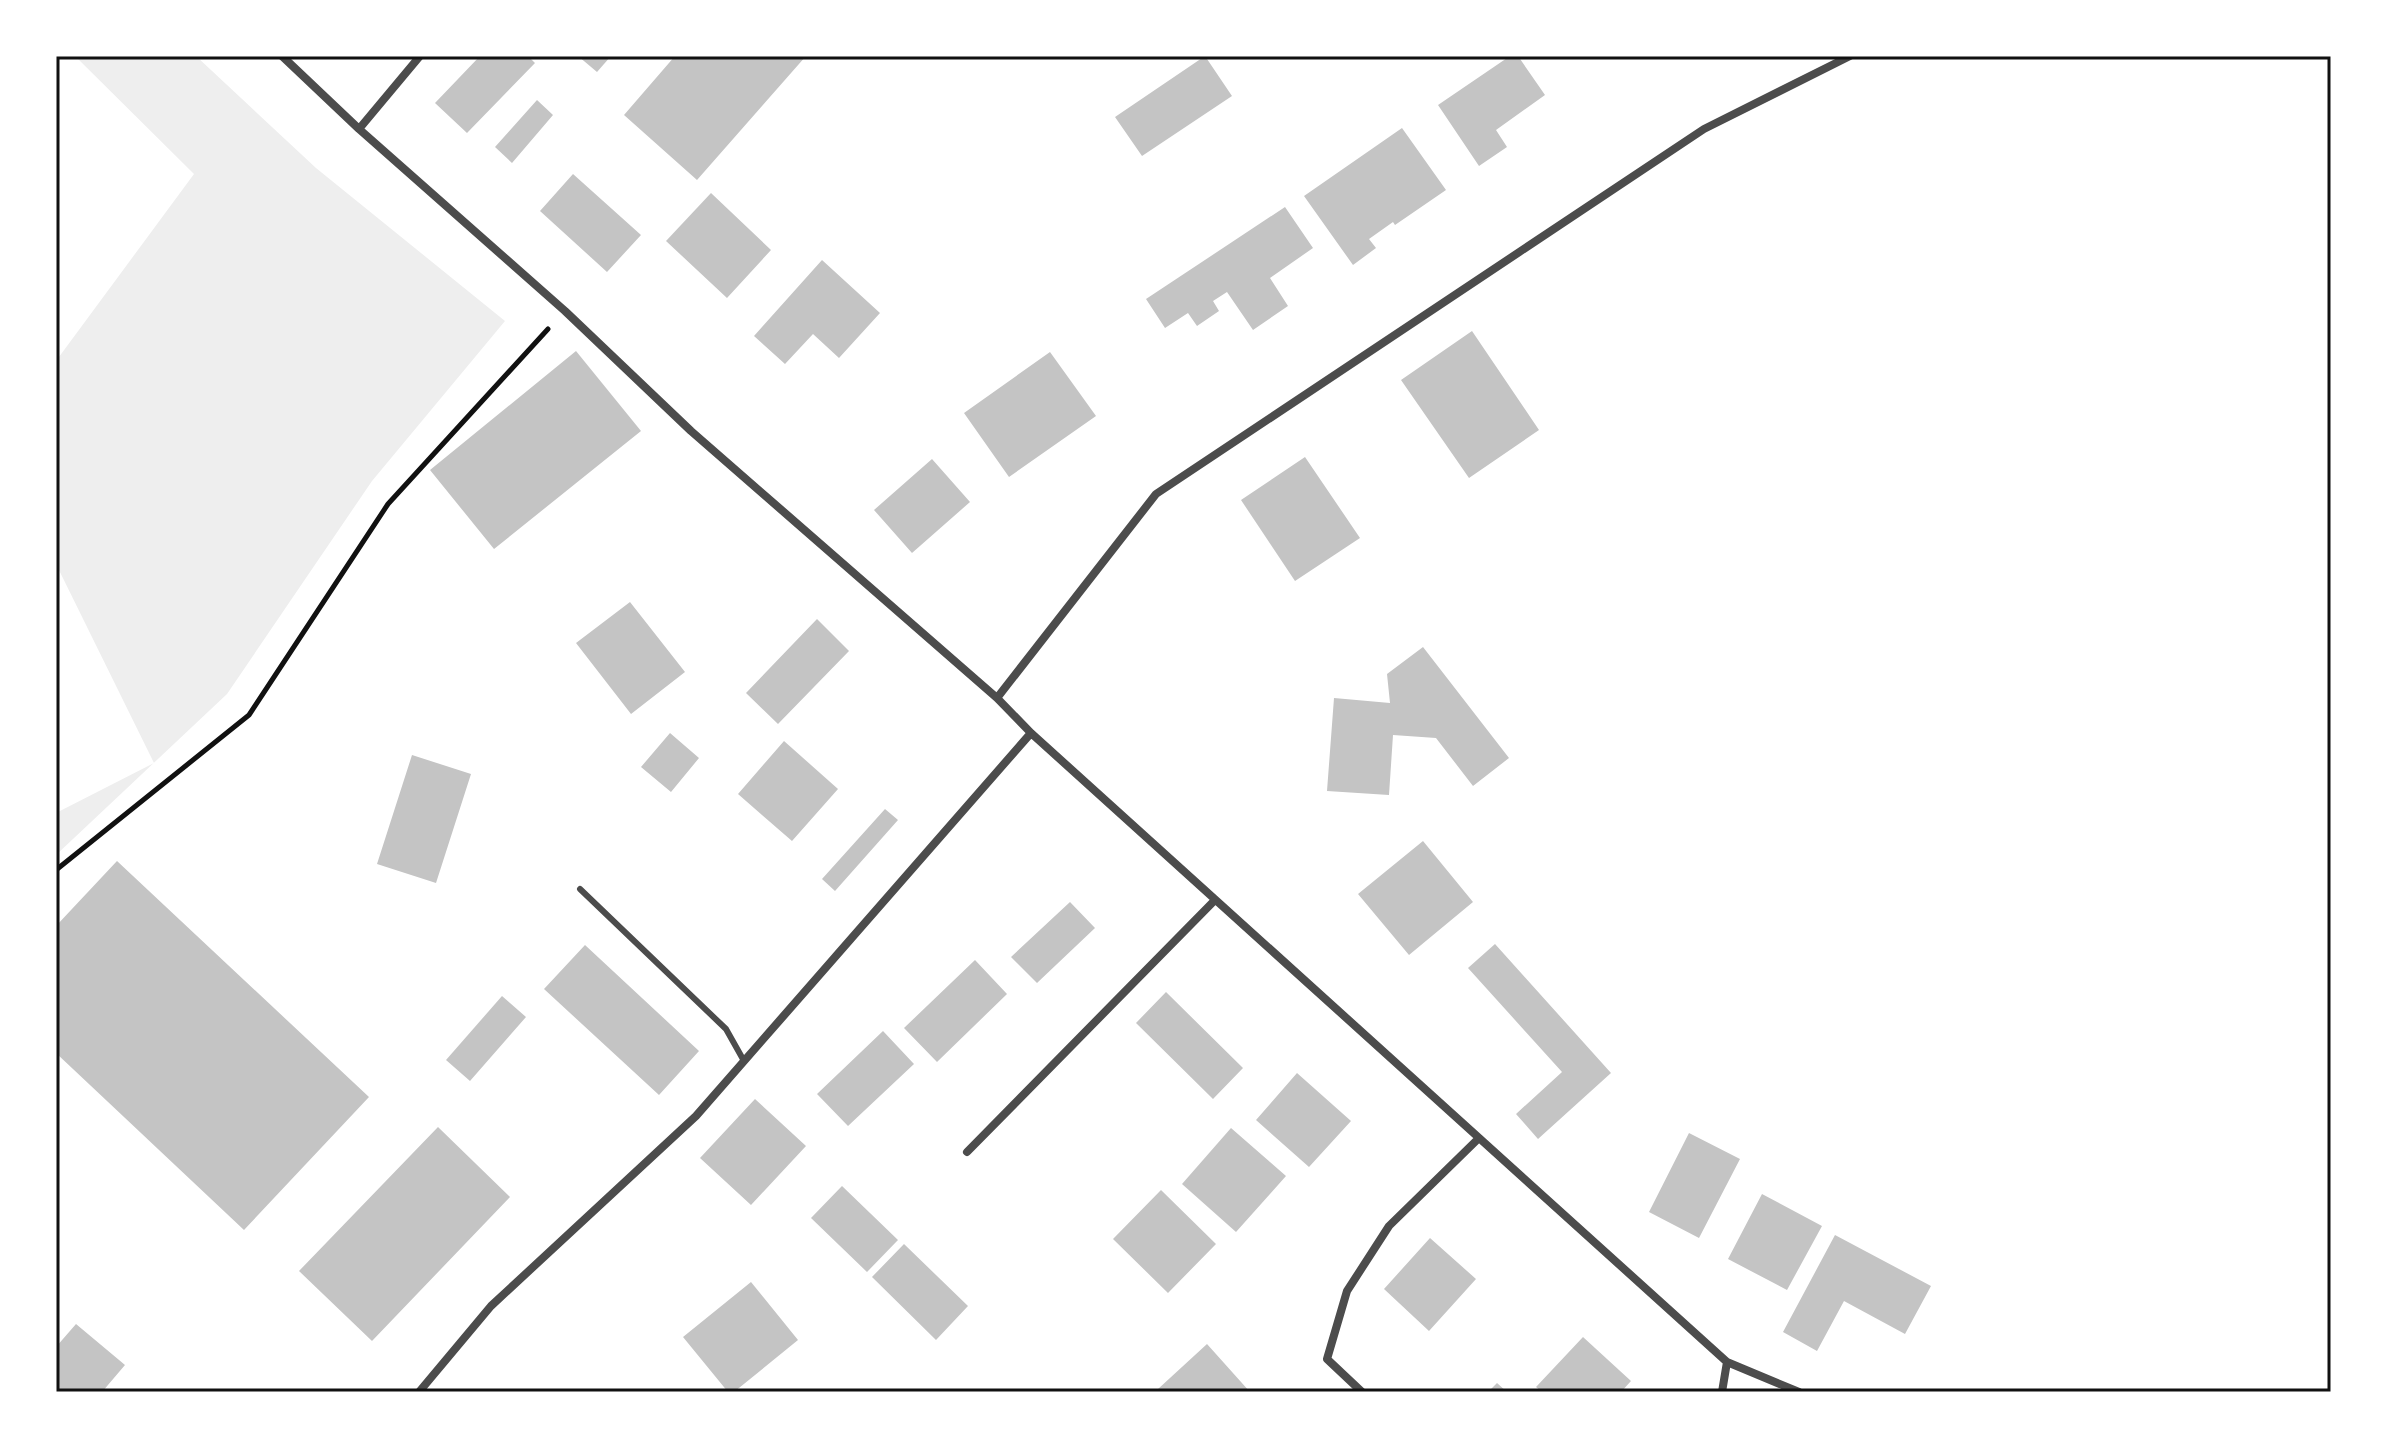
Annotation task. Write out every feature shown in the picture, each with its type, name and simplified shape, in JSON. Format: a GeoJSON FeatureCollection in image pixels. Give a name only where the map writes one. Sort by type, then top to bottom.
{"type":"FeatureCollection","features":[{"type":"Feature","properties":{"kind":"street"},"geometry":{"type":"LineString","coordinates":[[282,56],[359,129],[565,311],[691,431],[997,698],[1031,733],[1727,1362],[1799,1392]]}},
{"type":"Feature","properties":{"kind":"street"},"geometry":{"type":"LineString","coordinates":[[359,129],[420,56]]}},
{"type":"Feature","properties":{"kind":"street"},"geometry":{"type":"LineString","coordinates":[[997,698],[1156,494],[1704,129],[1850,56]]}},
{"type":"Feature","properties":{"kind":"street"},"geometry":{"type":"LineString","coordinates":[[419,1392],[491,1306],[696,1116],[1031,733]]}},
{"type":"Feature","properties":{"kind":"street"},"geometry":{"type":"LineString","coordinates":[[967,1152],[1215,900]]}},
{"type":"Feature","properties":{"kind":"street"},"geometry":{"type":"LineString","coordinates":[[1362,1392],[1327,1359],[1347,1291],[1389,1226],[1479,1138]]}},
{"type":"Feature","properties":{"kind":"street"},"geometry":{"type":"LineString","coordinates":[[1722,1392],[1727,1362]]}},
{"type":"Feature","properties":{"kind":"lane"},"geometry":{"type":"LineString","coordinates":[[580,889],[726,1029],[744,1061]]}},
{"type":"Feature","properties":{"kind":"path"},"geometry":{"type":"LineString","coordinates":[[56,870],[249,715],[388,504],[565,311]]}},
{"type":"Feature","properties":{"kind":"shaded area"},"geometry":{"type":"Polygon","coordinates":[[[75,56],[196,56],[316,168],[505,321],[372,481],[227,694],[154,763],[56,564],[56,361],[194,174],[75,56]]]}},
{"type":"Feature","properties":{"kind":"shaded area"},"geometry":{"type":"Polygon","coordinates":[[[153,763],[56,855],[56,813],[153,763]]]}},
{"type":"Feature","properties":{"kind":"building"},"geometry":{"type":"Polygon","coordinates":[[[480,56],[528,56],[535,63],[467,133],[435,103],[480,56]]]}},
{"type":"Feature","properties":{"kind":"building"},"geometry":{"type":"Polygon","coordinates":[[[578,56],[611,56],[597,72],[578,56]]]}},
{"type":"Feature","properties":{"kind":"building"},"geometry":{"type":"Polygon","coordinates":[[[675,56],[806,56],[697,180],[624,115],[675,56]]]}},
{"type":"Feature","properties":{"kind":"building"},"geometry":{"type":"Polygon","coordinates":[[[1205,56],[1232,96],[1142,156],[1115,117],[1205,56]]]}},
{"type":"Feature","properties":{"kind":"building"},"geometry":{"type":"Polygon","coordinates":[[[1510,56],[1518,56],[1545,95],[1496,130],[1507,147],[1479,166],[1438,105],[1510,56]]]}},
{"type":"Feature","properties":{"kind":"building"},"geometry":{"type":"Polygon","coordinates":[[[537,100],[553,115],[512,163],[495,147],[537,100]]]}},
{"type":"Feature","properties":{"kind":"building"},"geometry":{"type":"Polygon","coordinates":[[[1402,128],[1446,190],[1369,239],[1376,248],[1353,265],[1304,196],[1402,128]]]}},
{"type":"Feature","properties":{"kind":"building"},"geometry":{"type":"Polygon","coordinates":[[[573,174],[641,235],[607,272],[540,211],[573,174]]]}},
{"type":"Feature","properties":{"kind":"building"},"geometry":{"type":"Polygon","coordinates":[[[711,193],[771,250],[727,298],[666,241],[711,193]]]}},
{"type":"Feature","properties":{"kind":"building"},"geometry":{"type":"Polygon","coordinates":[[[1285,207],[1313,248],[1270,278],[1288,306],[1253,330],[1227,292],[1213,301],[1219,311],[1197,326],[1188,313],[1165,328],[1146,299],[1285,207]]]}},
{"type":"Feature","properties":{"kind":"building"},"geometry":{"type":"Polygon","coordinates":[[[822,260],[880,313],[839,358],[813,334],[785,364],[754,336],[822,260]]]}},
{"type":"Feature","properties":{"kind":"building"},"geometry":{"type":"Polygon","coordinates":[[[1472,331],[1539,430],[1469,478],[1401,380],[1472,331]]]}},
{"type":"Feature","properties":{"kind":"building"},"geometry":{"type":"Polygon","coordinates":[[[576,351],[641,431],[494,549],[430,470],[576,351]]]}},
{"type":"Feature","properties":{"kind":"building"},"geometry":{"type":"Polygon","coordinates":[[[1050,352],[1096,416],[1009,477],[964,413],[1050,352]]]}},
{"type":"Feature","properties":{"kind":"building"},"geometry":{"type":"Polygon","coordinates":[[[1305,457],[1360,538],[1295,581],[1241,500],[1305,457]]]}},
{"type":"Feature","properties":{"kind":"building"},"geometry":{"type":"Polygon","coordinates":[[[932,459],[970,502],[912,553],[874,510],[932,459]]]}},
{"type":"Feature","properties":{"kind":"building"},"geometry":{"type":"Polygon","coordinates":[[[630,602],[685,672],[631,714],[576,643],[630,602]]]}},
{"type":"Feature","properties":{"kind":"building"},"geometry":{"type":"Polygon","coordinates":[[[817,619],[849,651],[778,724],[746,693],[817,619]]]}},
{"type":"Feature","properties":{"kind":"building"},"geometry":{"type":"Polygon","coordinates":[[[1423,647],[1509,758],[1473,786],[1436,738],[1393,735],[1389,795],[1327,791],[1334,698],[1390,703],[1387,674],[1423,647]]]}},
{"type":"Feature","properties":{"kind":"building"},"geometry":{"type":"Polygon","coordinates":[[[670,733],[699,758],[671,792],[641,767],[670,733]]]}},
{"type":"Feature","properties":{"kind":"building"},"geometry":{"type":"Polygon","coordinates":[[[784,741],[838,789],[792,841],[738,794],[784,741]]]}},
{"type":"Feature","properties":{"kind":"building"},"geometry":{"type":"Polygon","coordinates":[[[412,755],[471,774],[436,883],[377,864],[412,755]]]}},
{"type":"Feature","properties":{"kind":"building"},"geometry":{"type":"Polygon","coordinates":[[[885,809],[898,820],[835,891],[822,879],[885,809]]]}},
{"type":"Feature","properties":{"kind":"building"},"geometry":{"type":"Polygon","coordinates":[[[1423,841],[1473,902],[1409,955],[1358,894],[1423,841]]]}},
{"type":"Feature","properties":{"kind":"building"},"geometry":{"type":"Polygon","coordinates":[[[117,861],[369,1097],[244,1230],[56,1053],[56,926],[117,861]]]}},
{"type":"Feature","properties":{"kind":"building"},"geometry":{"type":"Polygon","coordinates":[[[1070,902],[1095,928],[1037,983],[1011,957],[1070,902]]]}},
{"type":"Feature","properties":{"kind":"building"},"geometry":{"type":"Polygon","coordinates":[[[1495,944],[1611,1073],[1538,1139],[1516,1114],[1562,1072],[1468,968],[1495,944]]]}},
{"type":"Feature","properties":{"kind":"building"},"geometry":{"type":"Polygon","coordinates":[[[585,945],[699,1051],[659,1095],[544,989],[585,945]]]}},
{"type":"Feature","properties":{"kind":"building"},"geometry":{"type":"Polygon","coordinates":[[[975,960],[1007,994],[937,1062],[904,1028],[975,960]]]}},
{"type":"Feature","properties":{"kind":"building"},"geometry":{"type":"Polygon","coordinates":[[[1166,992],[1243,1068],[1213,1099],[1136,1023],[1166,992]]]}},
{"type":"Feature","properties":{"kind":"building"},"geometry":{"type":"Polygon","coordinates":[[[502,996],[526,1017],[470,1081],[446,1060],[502,996]]]}},
{"type":"Feature","properties":{"kind":"building"},"geometry":{"type":"Polygon","coordinates":[[[883,1031],[914,1064],[848,1126],[817,1094],[883,1031]]]}},
{"type":"Feature","properties":{"kind":"building"},"geometry":{"type":"Polygon","coordinates":[[[1297,1073],[1351,1121],[1309,1167],[1256,1120],[1297,1073]]]}},
{"type":"Feature","properties":{"kind":"building"},"geometry":{"type":"Polygon","coordinates":[[[755,1099],[806,1146],[751,1205],[700,1158],[755,1099]]]}},
{"type":"Feature","properties":{"kind":"building"},"geometry":{"type":"Polygon","coordinates":[[[438,1127],[510,1197],[372,1341],[299,1271],[438,1127]]]}},
{"type":"Feature","properties":{"kind":"building"},"geometry":{"type":"Polygon","coordinates":[[[1231,1128],[1286,1176],[1236,1232],[1182,1184],[1231,1128]]]}},
{"type":"Feature","properties":{"kind":"building"},"geometry":{"type":"Polygon","coordinates":[[[1689,1133],[1740,1159],[1699,1238],[1649,1212],[1689,1133]]]}},
{"type":"Feature","properties":{"kind":"building"},"geometry":{"type":"Polygon","coordinates":[[[842,1186],[898,1240],[867,1272],[811,1218],[842,1186]]]}},
{"type":"Feature","properties":{"kind":"building"},"geometry":{"type":"Polygon","coordinates":[[[1161,1190],[1216,1244],[1168,1293],[1113,1239],[1161,1190]]]}},
{"type":"Feature","properties":{"kind":"building"},"geometry":{"type":"Polygon","coordinates":[[[1762,1194],[1822,1226],[1787,1290],[1728,1259],[1762,1194]]]}},
{"type":"Feature","properties":{"kind":"building"},"geometry":{"type":"Polygon","coordinates":[[[1835,1235],[1931,1286],[1905,1334],[1844,1301],[1817,1351],[1783,1332],[1835,1235]]]}},
{"type":"Feature","properties":{"kind":"building"},"geometry":{"type":"Polygon","coordinates":[[[1430,1238],[1476,1279],[1429,1331],[1384,1289],[1430,1238]]]}},
{"type":"Feature","properties":{"kind":"building"},"geometry":{"type":"Polygon","coordinates":[[[904,1244],[968,1306],[936,1340],[872,1277],[904,1244]]]}},
{"type":"Feature","properties":{"kind":"building"},"geometry":{"type":"Polygon","coordinates":[[[751,1282],[798,1340],[734,1392],[728,1392],[683,1337],[751,1282]]]}},
{"type":"Feature","properties":{"kind":"building"},"geometry":{"type":"Polygon","coordinates":[[[76,1324],[125,1365],[102,1392],[56,1392],[56,1347],[76,1324]]]}},
{"type":"Feature","properties":{"kind":"building"},"geometry":{"type":"Polygon","coordinates":[[[1583,1337],[1631,1381],[1621,1392],[1542,1392],[1536,1387],[1583,1337]]]}},
{"type":"Feature","properties":{"kind":"building"},"geometry":{"type":"Polygon","coordinates":[[[1207,1344],[1250,1392],[1161,1392],[1158,1389],[1207,1344]]]}},
{"type":"Feature","properties":{"kind":"building"},"geometry":{"type":"Polygon","coordinates":[[[1497,1383],[1507,1392],[1488,1392],[1497,1383]]]}}]}
